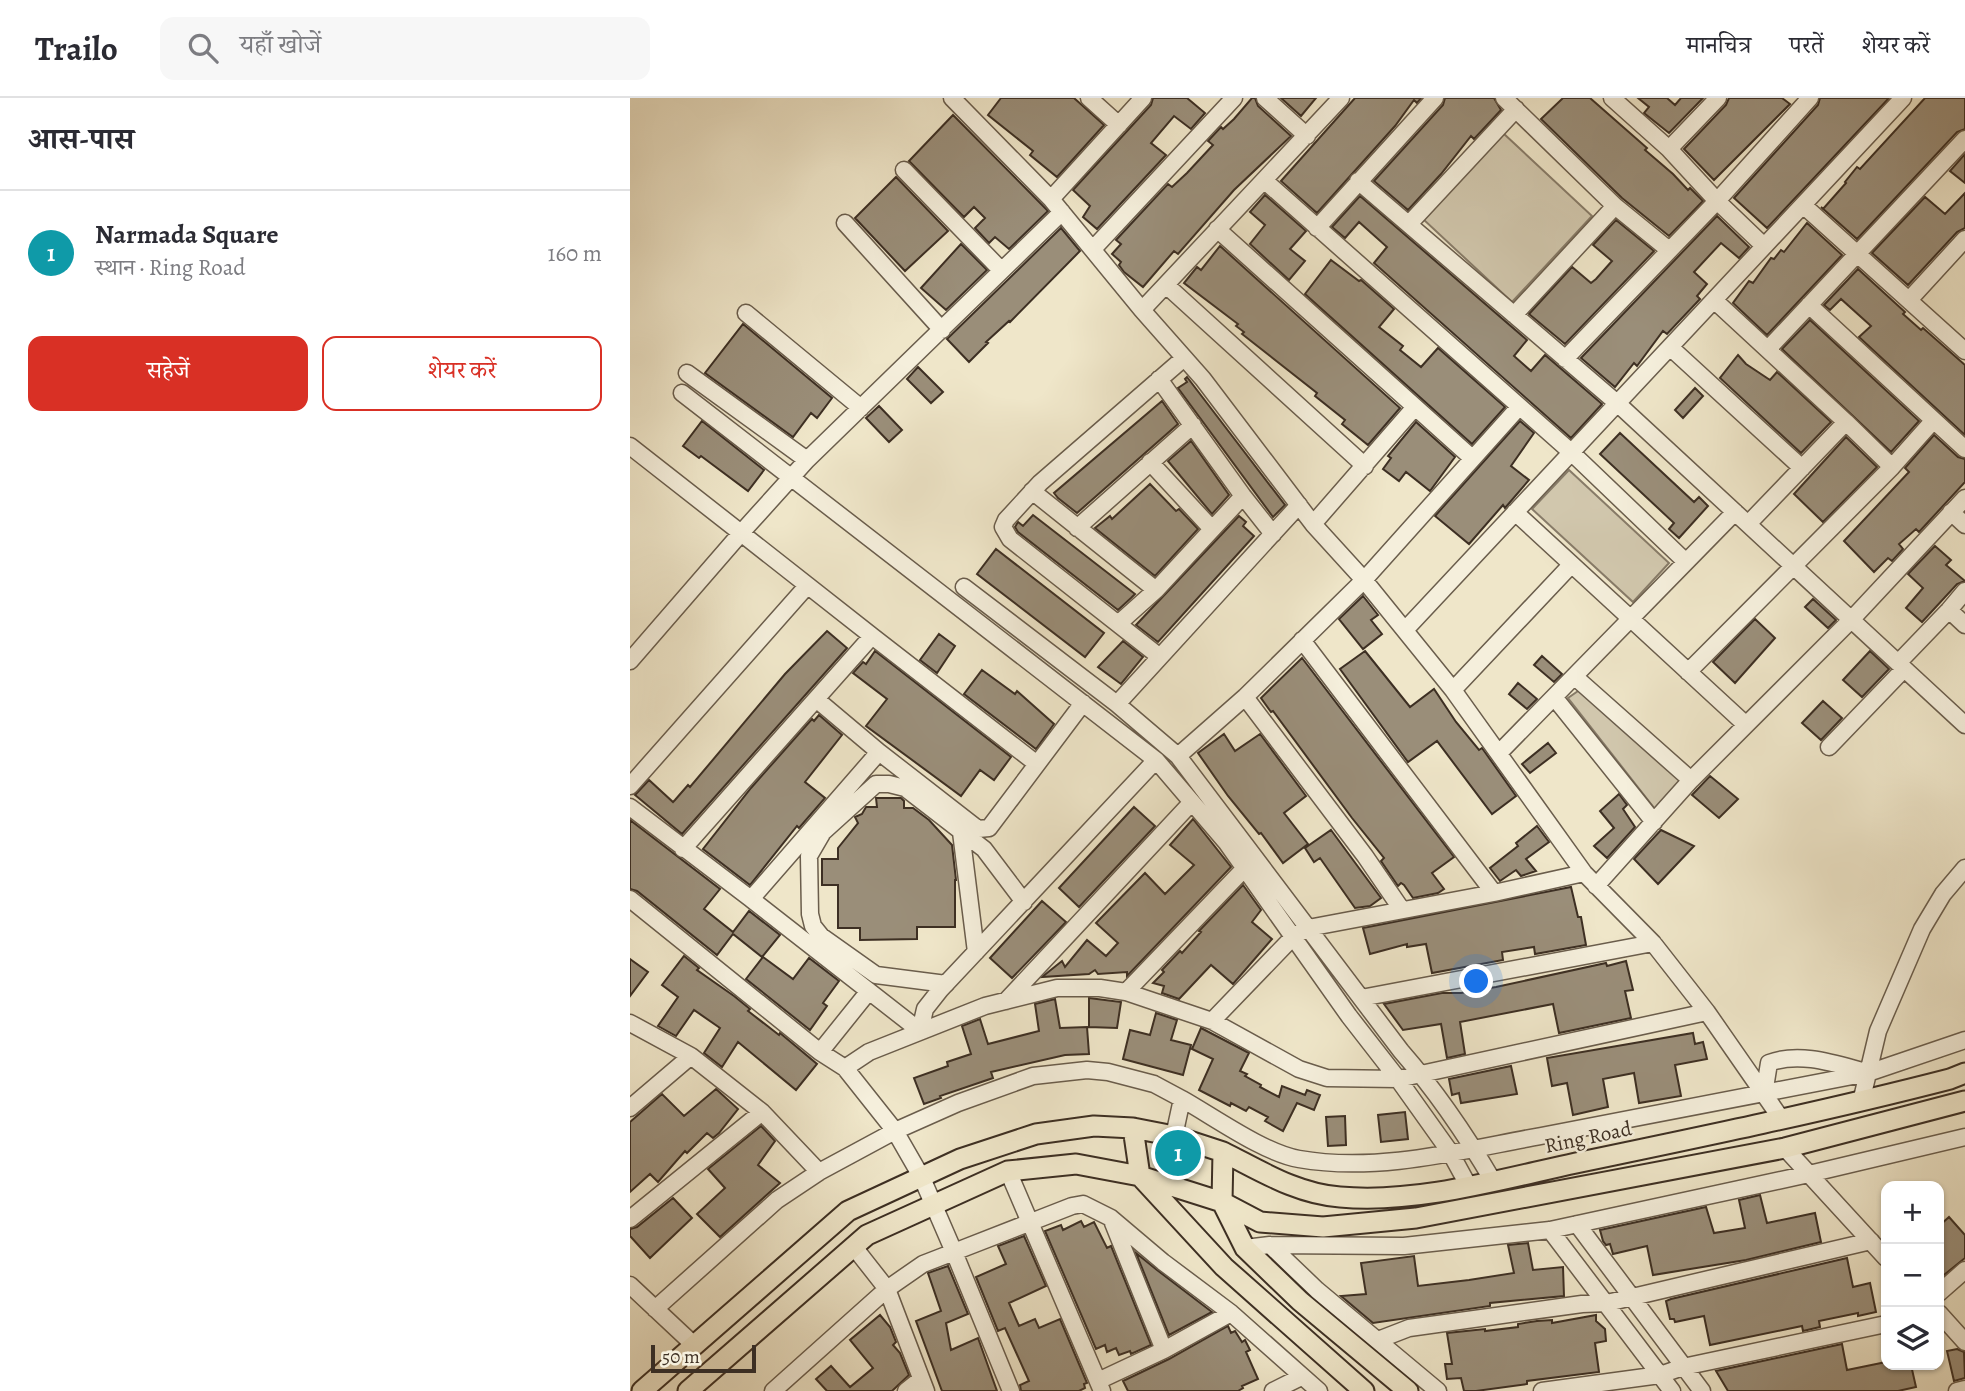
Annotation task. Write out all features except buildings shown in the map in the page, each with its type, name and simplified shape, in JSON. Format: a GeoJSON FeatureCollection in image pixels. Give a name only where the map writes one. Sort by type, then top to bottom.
{"type":"FeatureCollection","features":[{"type":"Feature","properties":{"kind":"main road","name":"Ring Road"},"geometry":{"type":"LineString","coordinates":[[642,1391],[848,1211],[960,1159],[1036,1134],[1094,1126],[1133,1128],[1174,1136],[1223,1152],[1300,1190],[1341,1197],[1406,1196],[1493,1181],[1782,1120],[1861,1102],[1965,1073]]}},
{"type":"Feature","properties":{"kind":"main road"},"geometry":{"type":"LineString","coordinates":[[688,1391],[867,1235],[1008,1171],[1076,1164],[1139,1176],[1222,1202],[1260,1222],[1324,1227],[1416,1218],[1785,1148],[1965,1101]]}},
{"type":"Feature","properties":{"kind":"main road"},"geometry":{"type":"LineString","coordinates":[[1861,1102],[1869,1127]]}},
{"type":"Feature","properties":{"kind":"main road"},"geometry":{"type":"LineString","coordinates":[[1133,1128],[1139,1176],[1224,1267],[1364,1391]]}},
{"type":"Feature","properties":{"kind":"main road"},"geometry":{"type":"LineString","coordinates":[[1223,1152],[1222,1202],[1245,1248],[1300,1301],[1408,1391]]}},
{"type":"Feature","properties":{"kind":"street"},"geometry":{"type":"LineString","coordinates":[[952,98],[1051,199],[1184,358],[1313,524],[1405,630],[1453,690],[1584,873],[1653,943],[1707,1012],[1782,1120]]}},
{"type":"Feature","properties":{"kind":"street"},"geometry":{"type":"LineString","coordinates":[[1089,98],[1119,125]]}},
{"type":"Feature","properties":{"kind":"street"},"geometry":{"type":"LineString","coordinates":[[1051,199],[1143,98]]}},
{"type":"Feature","properties":{"kind":"street"},"geometry":{"type":"LineString","coordinates":[[1093,249],[1234,98]]}},
{"type":"Feature","properties":{"kind":"street"},"geometry":{"type":"LineString","coordinates":[[1265,98],[1307,136]]}},
{"type":"Feature","properties":{"kind":"street"},"geometry":{"type":"LineString","coordinates":[[1142,310],[1341,98]]}},
{"type":"Feature","properties":{"kind":"street"},"geometry":{"type":"LineString","coordinates":[[1317,228],[1435,98]]}},
{"type":"Feature","properties":{"kind":"street"},"geometry":{"type":"LineString","coordinates":[[1612,98],[1669,149],[1764,246]]}},
{"type":"Feature","properties":{"kind":"street"},"geometry":{"type":"LineString","coordinates":[[1669,149],[1718,98]]}},
{"type":"Feature","properties":{"kind":"street"},"geometry":{"type":"LineString","coordinates":[[1566,359],[1717,201],[1810,98]]}},
{"type":"Feature","properties":{"kind":"street"},"geometry":{"type":"LineString","coordinates":[[1405,630],[1903,98]]}},
{"type":"Feature","properties":{"kind":"street"},"geometry":{"type":"LineString","coordinates":[[1409,224],[1510,104],[1615,206],[1669,250]]}},
{"type":"Feature","properties":{"kind":"street"},"geometry":{"type":"LineString","coordinates":[[1768,349],[1965,139]]}},
{"type":"Feature","properties":{"kind":"street"},"geometry":{"type":"LineString","coordinates":[[904,170],[1001,271]]}},
{"type":"Feature","properties":{"kind":"street"},"geometry":{"type":"LineString","coordinates":[[1265,181],[1571,452],[1686,562]]}},
{"type":"Feature","properties":{"kind":"street"},"geometry":{"type":"LineString","coordinates":[[1358,181],[1617,403],[1965,725]]}},
{"type":"Feature","properties":{"kind":"street"},"geometry":{"type":"LineString","coordinates":[[1803,205],[1965,351]]}},
{"type":"Feature","properties":{"kind":"street"},"geometry":{"type":"LineString","coordinates":[[1514,315],[1615,206]]}},
{"type":"Feature","properties":{"kind":"street"},"geometry":{"type":"LineString","coordinates":[[630,661],[807,460],[1062,212]]}},
{"type":"Feature","properties":{"kind":"street"},"geometry":{"type":"LineString","coordinates":[[845,223],[942,330]]}},
{"type":"Feature","properties":{"kind":"street"},"geometry":{"type":"LineString","coordinates":[[1217,229],[1472,458]]}},
{"type":"Feature","properties":{"kind":"street"},"geometry":{"type":"LineString","coordinates":[[1909,300],[1965,239]]}},
{"type":"Feature","properties":{"kind":"street"},"geometry":{"type":"LineString","coordinates":[[1166,285],[1365,466]]}},
{"type":"Feature","properties":{"kind":"street"},"geometry":{"type":"LineString","coordinates":[[1714,300],[1892,467]]}},
{"type":"Feature","properties":{"kind":"street"},"geometry":{"type":"LineString","coordinates":[[1809,305],[1965,449]]}},
{"type":"Feature","properties":{"kind":"street"},"geometry":{"type":"LineString","coordinates":[[746,313],[862,408]]}},
{"type":"Feature","properties":{"kind":"street"},"geometry":{"type":"LineString","coordinates":[[1671,348],[1802,468]]}},
{"type":"Feature","properties":{"kind":"street"},"geometry":{"type":"LineString","coordinates":[[1160,657],[1005,533],[1003,527],[1032,491],[1184,358]]}},
{"type":"Feature","properties":{"kind":"street"},"geometry":{"type":"LineString","coordinates":[[687,373],[807,460]]}},
{"type":"Feature","properties":{"kind":"street"},"geometry":{"type":"LineString","coordinates":[[1159,380],[1273,534]]}},
{"type":"Feature","properties":{"kind":"street"},"geometry":{"type":"LineString","coordinates":[[681,393],[1156,760],[1244,869],[1450,1152],[1468,1185]]}},
{"type":"Feature","properties":{"kind":"street"},"geometry":{"type":"LineString","coordinates":[[1313,524],[1415,407]]}},
{"type":"Feature","properties":{"kind":"street"},"geometry":{"type":"LineString","coordinates":[[1178,756],[1245,697],[1364,580],[1520,407]]}},
{"type":"Feature","properties":{"kind":"street"},"geometry":{"type":"LineString","coordinates":[[1688,672],[1892,467],[1933,421]]}},
{"type":"Feature","properties":{"kind":"street"},"geometry":{"type":"LineString","coordinates":[[1748,524],[1846,422]]}},
{"type":"Feature","properties":{"kind":"street"},"geometry":{"type":"LineString","coordinates":[[1077,528],[1193,425]]}},
{"type":"Feature","properties":{"kind":"street"},"geometry":{"type":"LineString","coordinates":[[630,446],[1037,764]]}},
{"type":"Feature","properties":{"kind":"street"},"geometry":{"type":"LineString","coordinates":[[1150,462],[1212,529]]}},
{"type":"Feature","properties":{"kind":"street"},"geometry":{"type":"LineString","coordinates":[[1032,491],[1156,590]]}},
{"type":"Feature","properties":{"kind":"street"},"geometry":{"type":"LineString","coordinates":[[1118,624],[1156,590],[1243,496]]}},
{"type":"Feature","properties":{"kind":"street"},"geometry":{"type":"LineString","coordinates":[[1596,886],[1691,780],[1851,620],[1965,498]]}},
{"type":"Feature","properties":{"kind":"street"},"geometry":{"type":"LineString","coordinates":[[1099,715],[1160,657],[1299,505]]}},
{"type":"Feature","properties":{"kind":"street"},"geometry":{"type":"LineString","coordinates":[[1499,753],[1735,512]]}},
{"type":"Feature","properties":{"kind":"street"},"geometry":{"type":"LineString","coordinates":[[1951,512],[1965,525]]}},
{"type":"Feature","properties":{"kind":"street"},"geometry":{"type":"LineString","coordinates":[[1515,513],[1745,724]]}},
{"type":"Feature","properties":{"kind":"street"},"geometry":{"type":"LineString","coordinates":[[1453,690],[1571,565]]}},
{"type":"Feature","properties":{"kind":"street"},"geometry":{"type":"LineString","coordinates":[[630,786],[807,586]]}},
{"type":"Feature","properties":{"kind":"street"},"geometry":{"type":"LineString","coordinates":[[964,587],[1114,702],[1178,756],[1361,998],[1422,1074],[1493,1181]]}},
{"type":"Feature","properties":{"kind":"street"},"geometry":{"type":"LineString","coordinates":[[1829,747],[1965,591]]}},
{"type":"Feature","properties":{"kind":"street"},"geometry":{"type":"LineString","coordinates":[[1949,610],[1965,625]]}},
{"type":"Feature","properties":{"kind":"street"},"geometry":{"type":"LineString","coordinates":[[683,849],[872,636]]}},
{"type":"Feature","properties":{"kind":"street"},"geometry":{"type":"LineString","coordinates":[[1302,640],[1494,893]]}},
{"type":"Feature","properties":{"kind":"street"},"geometry":{"type":"LineString","coordinates":[[1575,677],[1691,780]]}},
{"type":"Feature","properties":{"kind":"street"},"geometry":{"type":"LineString","coordinates":[[1245,697],[1365,856],[1402,910]]}},
{"type":"Feature","properties":{"kind":"street"},"geometry":{"type":"LineString","coordinates":[[1554,697],[1654,822]]}},
{"type":"Feature","properties":{"kind":"street"},"geometry":{"type":"LineString","coordinates":[[816,699],[879,752],[978,829],[984,830],[989,828],[1083,704]]}},
{"type":"Feature","properties":{"kind":"street"},"geometry":{"type":"LineString","coordinates":[[751,899],[879,752]]}},
{"type":"Feature","properties":{"kind":"street"},"geometry":{"type":"LineString","coordinates":[[920,1031],[925,1009],[946,984],[1156,760]]}},
{"type":"Feature","properties":{"kind":"street"},"geometry":{"type":"LineString","coordinates":[[946,984],[876,975],[821,936],[813,926],[810,914],[808,856],[823,832],[876,784],[905,788],[984,849],[1024,902]]}},
{"type":"Feature","properties":{"kind":"street"},"geometry":{"type":"LineString","coordinates":[[1006,1001],[1192,802]]}},
{"type":"Feature","properties":{"kind":"street"},"geometry":{"type":"LineString","coordinates":[[630,807],[920,1031]]}},
{"type":"Feature","properties":{"kind":"street"},"geometry":{"type":"LineString","coordinates":[[961,832],[976,952]]}},
{"type":"Feature","properties":{"kind":"street"},"geometry":{"type":"LineString","coordinates":[[1861,1102],[1878,1031],[1922,929],[1943,894],[1965,868]]}},
{"type":"Feature","properties":{"kind":"street"},"geometry":{"type":"LineString","coordinates":[[1126,992],[1244,869]]}},
{"type":"Feature","properties":{"kind":"street"},"geometry":{"type":"LineString","coordinates":[[1212,1021],[1293,937],[1308,928],[1584,873]]}},
{"type":"Feature","properties":{"kind":"street"},"geometry":{"type":"LineString","coordinates":[[630,900],[820,1052],[845,1068],[895,1131],[922,1178],[1011,1391]]}},
{"type":"Feature","properties":{"kind":"street"},"geometry":{"type":"LineString","coordinates":[[1361,998],[1653,943]]}},
{"type":"Feature","properties":{"kind":"street"},"geometry":{"type":"LineString","coordinates":[[845,1068],[869,1052],[985,1006],[1057,988],[1100,988],[1126,992],[1212,1021],[1299,1069],[1327,1078],[1398,1079],[1707,1012]]}},
{"type":"Feature","properties":{"kind":"street"},"geometry":{"type":"LineString","coordinates":[[820,1052],[869,991]]}},
{"type":"Feature","properties":{"kind":"street"},"geometry":{"type":"LineString","coordinates":[[630,1023],[691,1056],[762,1112],[819,1172]]}},
{"type":"Feature","properties":{"kind":"street"},"geometry":{"type":"LineString","coordinates":[[655,1308],[777,1200],[819,1172],[934,1112],[1033,1076],[1087,1070],[1108,1072],[1154,1084],[1266,1147],[1296,1159],[1325,1162],[1380,1161],[1474,1149],[1868,1073],[1965,1040]]}},
{"type":"Feature","properties":{"kind":"street"},"geometry":{"type":"LineString","coordinates":[[630,1108],[691,1056]]}},
{"type":"Feature","properties":{"kind":"street"},"geometry":{"type":"LineString","coordinates":[[1764,1094],[1769,1063],[1781,1059],[1822,1060],[1868,1073]]}},
{"type":"Feature","properties":{"kind":"street"},"geometry":{"type":"LineString","coordinates":[[1174,1136],[1182,1099]]}},
{"type":"Feature","properties":{"kind":"street"},"geometry":{"type":"LineString","coordinates":[[630,1219],[762,1112]]}},
{"type":"Feature","properties":{"kind":"street"},"geometry":{"type":"LineString","coordinates":[[1245,1248],[1270,1245],[1404,1246],[1550,1230],[1965,1137]]}},
{"type":"Feature","properties":{"kind":"street"},"geometry":{"type":"LineString","coordinates":[[1785,1148],[1881,1252]]}},
{"type":"Feature","properties":{"kind":"street"},"geometry":{"type":"LineString","coordinates":[[1008,1171],[1100,1386],[1231,1313]]}},
{"type":"Feature","properties":{"kind":"street"},"geometry":{"type":"LineString","coordinates":[[773,1391],[887,1289],[923,1264],[1083,1204],[1111,1218],[1163,1262],[1231,1313],[1319,1391]]}},
{"type":"Feature","properties":{"kind":"street"},"geometry":{"type":"LineString","coordinates":[[1111,1218],[1164,1350]]}},
{"type":"Feature","properties":{"kind":"street"},"geometry":{"type":"LineString","coordinates":[[1577,1224],[1702,1391]]}},
{"type":"Feature","properties":{"kind":"street"},"geometry":{"type":"LineString","coordinates":[[1550,1230],[1672,1391]]}},
{"type":"Feature","properties":{"kind":"street"},"geometry":{"type":"LineString","coordinates":[[1378,1340],[1409,1328],[1607,1303],[1871,1241]]}},
{"type":"Feature","properties":{"kind":"street"},"geometry":{"type":"LineString","coordinates":[[1270,1245],[1317,1290],[1438,1391]]}},
{"type":"Feature","properties":{"kind":"street"},"geometry":{"type":"LineString","coordinates":[[853,1247],[887,1289],[923,1385],[906,1391]]}},
{"type":"Feature","properties":{"kind":"street"},"geometry":{"type":"LineString","coordinates":[[1944,1289],[1965,1270]]}},
{"type":"Feature","properties":{"kind":"street"},"geometry":{"type":"LineString","coordinates":[[630,1285],[694,1346]]}},
{"type":"Feature","properties":{"kind":"street"},"geometry":{"type":"LineString","coordinates":[[1944,1319],[1965,1342]]}},
{"type":"Feature","properties":{"kind":"street"},"geometry":{"type":"LineString","coordinates":[[1542,1391],[1660,1374],[1881,1325]]}},
{"type":"Feature","properties":{"kind":"street"},"geometry":{"type":"LineString","coordinates":[[1273,1391],[1301,1377]]}},
{"type":"Feature","properties":{"kind":"street"},"geometry":{"type":"LineString","coordinates":[[1957,1391],[1965,1389]]}},
{"type":"Feature","properties":{"kind":"shaded area"},"geometry":{"type":"Polygon","coordinates":[[[1503,133],[1592,216],[1512,302],[1423,219],[1503,133]]]}},
{"type":"Feature","properties":{"kind":"shaded area"},"geometry":{"type":"Polygon","coordinates":[[[1569,470],[1669,563],[1633,602],[1532,509],[1569,470]]]}},
{"type":"Feature","properties":{"kind":"shaded area"},"geometry":{"type":"Polygon","coordinates":[[[1581,689],[1681,781],[1655,809],[1568,698],[1581,689]]]}},
{"type":"Feature","properties":{"kind":"place","name":"Narmada Square"},"geometry":{"type":"Point","coordinates":[1178,1153]}}]}
